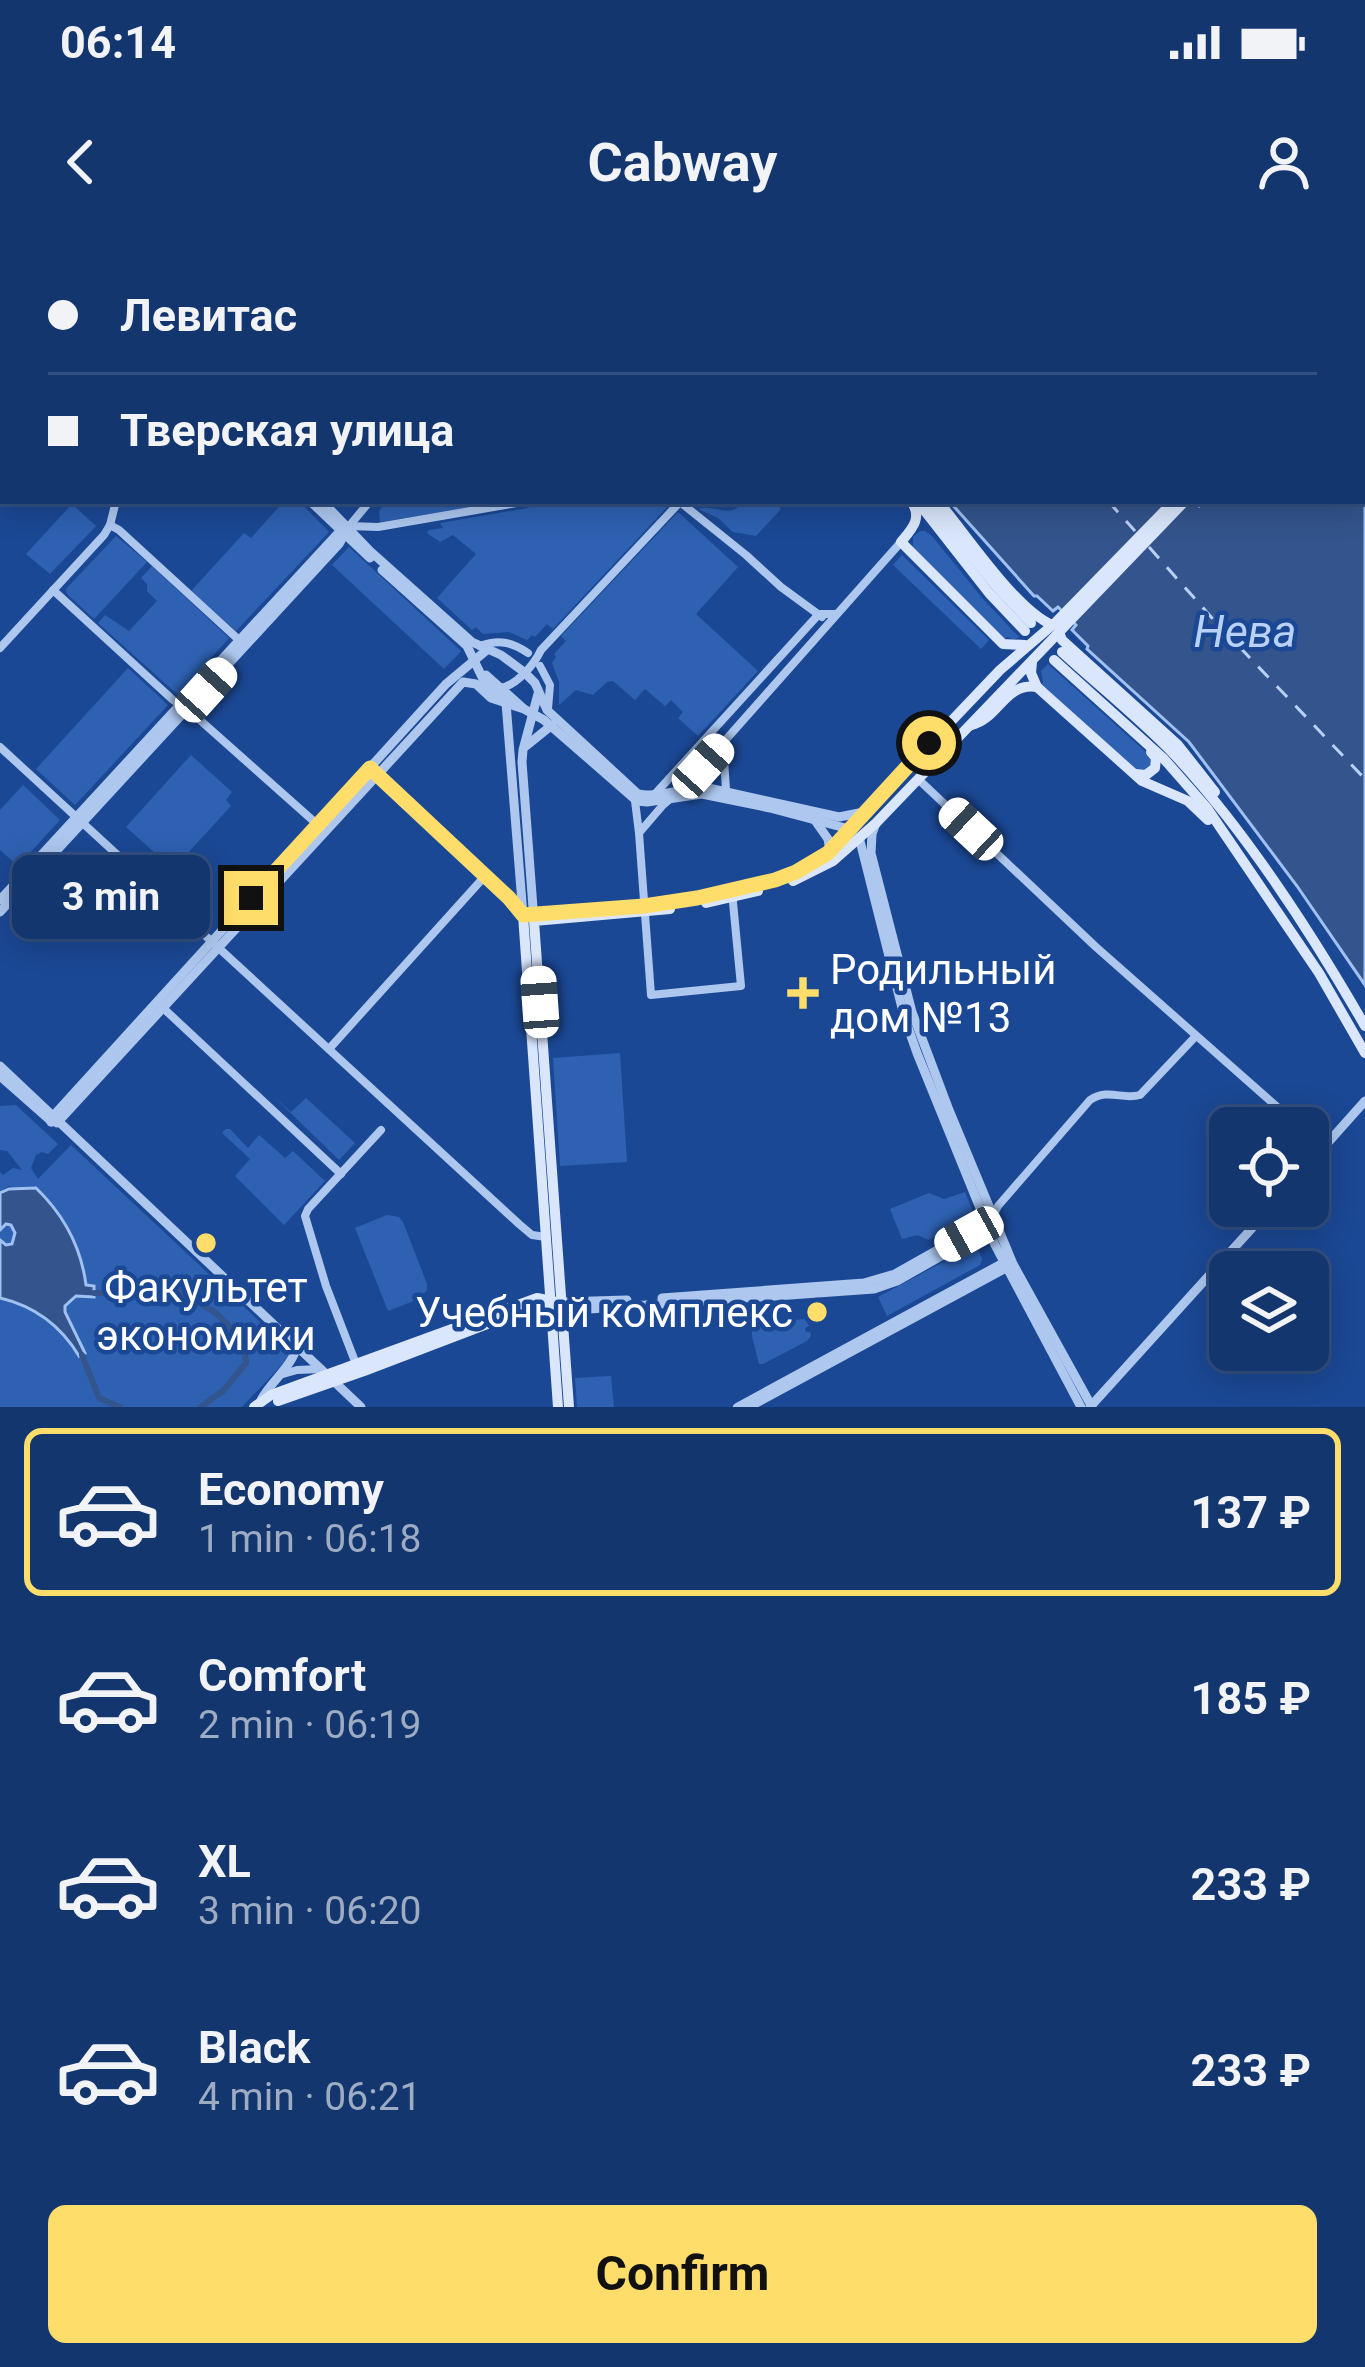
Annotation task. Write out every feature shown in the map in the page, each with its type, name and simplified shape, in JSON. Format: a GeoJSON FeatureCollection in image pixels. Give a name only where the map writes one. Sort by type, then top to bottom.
{"type":"FeatureCollection","features":[{"type":"Feature","properties":{"kind":"main road"},"geometry":{"type":"LineString","coordinates":[[915,504],[915,526],[901,542],[1003,644],[1016,647],[1028,633],[1057,627],[1183,504]]}},
{"type":"Feature","properties":{"kind":"main road"},"geometry":{"type":"LineString","coordinates":[[733,893],[807,867],[876,823],[1033,659],[1171,504]]}},
{"type":"Feature","properties":{"kind":"main road"},"geometry":{"type":"LineString","coordinates":[[931,506],[944,536],[988,593],[1028,633]]}},
{"type":"Feature","properties":{"kind":"main road"},"geometry":{"type":"LineString","coordinates":[[931,506],[1040,619],[1057,627],[1065,643],[1178,745],[1215,792],[1226,817]]}},
{"type":"Feature","properties":{"kind":"main road"},"geometry":{"type":"LineString","coordinates":[[931,506],[997,586],[1028,633]]}},
{"type":"Feature","properties":{"kind":"main road"},"geometry":{"type":"LineString","coordinates":[[915,526],[925,525],[944,536]]}},
{"type":"Feature","properties":{"kind":"main road"},"geometry":{"type":"LineString","coordinates":[[530,916],[645,909],[777,887],[833,861],[864,812],[1000,670],[1028,633]]}},
{"type":"Feature","properties":{"kind":"main road"},"geometry":{"type":"LineString","coordinates":[[1000,670],[1003,644]]}},
{"type":"Feature","properties":{"kind":"main road"},"geometry":{"type":"LineString","coordinates":[[1365,1026],[1336,975],[1226,817],[1171,751],[1058,656],[1186,782],[1319,973],[1365,1053]]}},
{"type":"Feature","properties":{"kind":"main road"},"geometry":{"type":"LineString","coordinates":[[1033,659],[1030,674],[1036,687]]}},
{"type":"Feature","properties":{"kind":"main road"},"geometry":{"type":"LineString","coordinates":[[962,710],[971,723],[981,724],[1016,689],[1036,687],[1134,774],[1188,802],[1230,843]]}},
{"type":"Feature","properties":{"kind":"main road"},"geometry":{"type":"LineString","coordinates":[[1134,774],[1146,775],[1156,764],[1154,753],[1138,736]]}},
{"type":"Feature","properties":{"kind":"main road"},"geometry":{"type":"LineString","coordinates":[[530,916],[546,1238],[569,1407]]}},
{"type":"Feature","properties":{"kind":"main road"},"geometry":{"type":"LineString","coordinates":[[530,916],[559,1407]]}},
{"type":"Feature","properties":{"kind":"main road"},"geometry":{"type":"LineString","coordinates":[[259,1405],[536,1298],[556,1306]]}},
{"type":"Feature","properties":{"kind":"main road"},"geometry":{"type":"LineString","coordinates":[[329,1375],[537,1305],[556,1306]]}},
{"type":"Feature","properties":{"kind":"street"},"geometry":{"type":"LineString","coordinates":[[0,648],[110,525],[115,504]]}},
{"type":"Feature","properties":{"kind":"street"},"geometry":{"type":"LineString","coordinates":[[314,504],[479,651],[501,655],[541,650]]}},
{"type":"Feature","properties":{"kind":"street"},"geometry":{"type":"LineString","coordinates":[[324,504],[346,530]]}},
{"type":"Feature","properties":{"kind":"street"},"geometry":{"type":"LineString","coordinates":[[0,900],[368,504]]}},
{"type":"Feature","properties":{"kind":"street"},"geometry":{"type":"LineString","coordinates":[[184,707],[239,640],[346,530],[511,504]]}},
{"type":"Feature","properties":{"kind":"street"},"geometry":{"type":"LineString","coordinates":[[500,688],[510,686],[524,672],[677,504]]}},
{"type":"Feature","properties":{"kind":"street"},"geometry":{"type":"LineString","coordinates":[[684,504],[830,624]]}},
{"type":"Feature","properties":{"kind":"street"},"geometry":{"type":"LineString","coordinates":[[110,525],[239,640]]}},
{"type":"Feature","properties":{"kind":"street"},"geometry":{"type":"LineString","coordinates":[[639,833],[901,542]]}},
{"type":"Feature","properties":{"kind":"street"},"geometry":{"type":"LineString","coordinates":[[53,590],[321,828]]}},
{"type":"Feature","properties":{"kind":"street"},"geometry":{"type":"LineString","coordinates":[[650,799],[819,614],[837,614]]}},
{"type":"Feature","properties":{"kind":"street"},"geometry":{"type":"LineString","coordinates":[[54,1120],[479,651],[492,642],[508,642],[527,653]]}},
{"type":"Feature","properties":{"kind":"street"},"geometry":{"type":"LineString","coordinates":[[518,759],[539,689],[541,650]]}},
{"type":"Feature","properties":{"kind":"street"},"geometry":{"type":"LineString","coordinates":[[479,651],[489,687],[506,703],[518,759],[530,916]]}},
{"type":"Feature","properties":{"kind":"street"},"geometry":{"type":"LineString","coordinates":[[501,655],[524,672],[539,689],[550,716],[636,803],[651,994],[741,986],[733,893]]}},
{"type":"Feature","properties":{"kind":"street"},"geometry":{"type":"LineString","coordinates":[[518,759],[550,716],[550,686],[540,667]]}},
{"type":"Feature","properties":{"kind":"street"},"geometry":{"type":"LineString","coordinates":[[482,671],[529,712]]}},
{"type":"Feature","properties":{"kind":"street"},"geometry":{"type":"LineString","coordinates":[[454,682],[470,681],[491,698],[550,716],[638,794],[650,799],[704,787],[839,817],[864,812]]}},
{"type":"Feature","properties":{"kind":"street"},"geometry":{"type":"LineString","coordinates":[[723,743],[726,790]]}},
{"type":"Feature","properties":{"kind":"street"},"geometry":{"type":"LineString","coordinates":[[0,747],[329,1049],[394,1116],[532,1235],[546,1238]]}},
{"type":"Feature","properties":{"kind":"street"},"geometry":{"type":"LineString","coordinates":[[373,771],[530,916]]}},
{"type":"Feature","properties":{"kind":"street"},"geometry":{"type":"LineString","coordinates":[[918,779],[1277,1107]]}},
{"type":"Feature","properties":{"kind":"street"},"geometry":{"type":"LineString","coordinates":[[632,799],[701,794],[814,819],[854,833],[904,1016],[1007,1264],[1088,1407],[1253,1227]]}},
{"type":"Feature","properties":{"kind":"street"},"geometry":{"type":"LineString","coordinates":[[814,819],[828,838],[830,851]]}},
{"type":"Feature","properties":{"kind":"street"},"geometry":{"type":"LineString","coordinates":[[0,912],[79,820]]}},
{"type":"Feature","properties":{"kind":"street"},"geometry":{"type":"LineString","coordinates":[[876,823],[871,853],[912,1012],[989,1224]]}},
{"type":"Feature","properties":{"kind":"street"},"geometry":{"type":"LineString","coordinates":[[329,1049],[485,876]]}},
{"type":"Feature","properties":{"kind":"street"},"geometry":{"type":"LineString","coordinates":[[160,1005],[340,1174]]}},
{"type":"Feature","properties":{"kind":"street"},"geometry":{"type":"LineString","coordinates":[[556,1306],[864,1282],[895,1274],[989,1224],[1000,1204],[1090,1100],[1109,1093],[1140,1095],[1195,1036]]}},
{"type":"Feature","properties":{"kind":"street"},"geometry":{"type":"LineString","coordinates":[[0,1066],[361,1407]]}},
{"type":"Feature","properties":{"kind":"street"},"geometry":{"type":"LineString","coordinates":[[0,1076],[54,1120]]}},
{"type":"Feature","properties":{"kind":"street"},"geometry":{"type":"LineString","coordinates":[[1329,1141],[1365,1101]]}},
{"type":"Feature","properties":{"kind":"street"},"geometry":{"type":"LineString","coordinates":[[356,1364],[305,1216],[381,1130]]}},
{"type":"Feature","properties":{"kind":"street"},"geometry":{"type":"LineString","coordinates":[[736,1407],[1007,1264]]}},
{"type":"Feature","properties":{"kind":"street"},"geometry":{"type":"LineString","coordinates":[[750,1407],[1007,1264]]}},
{"type":"Feature","properties":{"kind":"street"},"geometry":{"type":"LineString","coordinates":[[259,1405],[293,1359],[297,1346]]}},
{"type":"Feature","properties":{"kind":"street"},"geometry":{"type":"LineString","coordinates":[[278,1376],[297,1370],[329,1375]]}},
{"type":"Feature","properties":{"kind":"shaded area"},"geometry":{"type":"Polygon","coordinates":[[[72,504],[96,526],[50,574],[26,554],[72,504]]]}},
{"type":"Feature","properties":{"kind":"shaded area"},"geometry":{"type":"Polygon","coordinates":[[[281,504],[302,504],[329,532],[236,631],[191,591],[244,533],[251,538],[281,504]]]}},
{"type":"Feature","properties":{"kind":"shaded area"},"geometry":{"type":"Polygon","coordinates":[[[385,504],[475,507],[380,522],[379,511],[385,504]]]}},
{"type":"Feature","properties":{"kind":"shaded area"},"geometry":{"type":"Polygon","coordinates":[[[532,504],[670,504],[553,629],[547,624],[527,640],[509,632],[472,630],[437,598],[476,554],[453,535],[440,542],[427,533],[443,528],[440,523],[532,504]]]}},
{"type":"Feature","properties":{"kind":"shaded area"},"geometry":{"type":"Polygon","coordinates":[[[776,504],[781,509],[756,536],[733,532],[698,509],[776,504]]]}},
{"type":"Feature","properties":{"kind":"shaded area"},"geometry":{"type":"Polygon","coordinates":[[[678,512],[738,567],[696,614],[758,671],[698,736],[678,718],[683,712],[671,700],[665,706],[645,689],[635,700],[613,681],[593,695],[576,690],[559,705],[559,682],[552,663],[566,641],[561,636],[678,512]]]}},
{"type":"Feature","properties":{"kind":"shaded area"},"geometry":{"type":"Polygon","coordinates":[[[920,531],[932,536],[1019,637],[1004,640],[913,549],[913,537],[920,531]]]}},
{"type":"Feature","properties":{"kind":"shaded area"},"geometry":{"type":"Polygon","coordinates":[[[116,536],[147,562],[94,619],[66,589],[116,536]]]}},
{"type":"Feature","properties":{"kind":"shaded area"},"geometry":{"type":"Polygon","coordinates":[[[349,547],[461,651],[444,669],[332,565],[349,547]]]}},
{"type":"Feature","properties":{"kind":"shaded area"},"geometry":{"type":"Polygon","coordinates":[[[902,555],[989,640],[981,649],[893,565],[902,555]]]}},
{"type":"Feature","properties":{"kind":"shaded area"},"geometry":{"type":"Polygon","coordinates":[[[152,566],[229,638],[178,695],[98,623],[105,615],[129,631],[157,601],[141,578],[152,566]]]}},
{"type":"Feature","properties":{"kind":"shaded area"},"geometry":{"type":"Polygon","coordinates":[[[1048,664],[1148,754],[1150,767],[1133,769],[1040,685],[1041,671],[1048,664]]]}},
{"type":"Feature","properties":{"kind":"shaded area"},"geometry":{"type":"Polygon","coordinates":[[[128,668],[168,705],[75,805],[36,769],[128,668]]]}},
{"type":"Feature","properties":{"kind":"shaded area"},"geometry":{"type":"Polygon","coordinates":[[[191,755],[232,792],[226,800],[231,806],[173,869],[126,827],[191,755]]]}},
{"type":"Feature","properties":{"kind":"shaded area"},"geometry":{"type":"Polygon","coordinates":[[[23,785],[60,820],[18,866],[0,850],[0,810],[23,785]]]}},
{"type":"Feature","properties":{"kind":"shaded area"},"geometry":{"type":"Polygon","coordinates":[[[620,1053],[627,1162],[560,1166],[553,1058],[620,1053]]]}},
{"type":"Feature","properties":{"kind":"shaded area"},"geometry":{"type":"Polygon","coordinates":[[[273,1096],[291,1112],[306,1098],[355,1143],[339,1160],[273,1096]]]}},
{"type":"Feature","properties":{"kind":"shaded area"},"geometry":{"type":"Polygon","coordinates":[[[16,1105],[58,1144],[48,1154],[36,1155],[31,1168],[38,1179],[71,1145],[288,1348],[289,1357],[242,1407],[0,1407],[0,1193],[14,1188],[0,1191],[0,1172],[22,1170],[7,1151],[0,1150],[0,1106],[16,1105]]]}},
{"type":"Feature","properties":{"kind":"shaded area"},"geometry":{"type":"Polygon","coordinates":[[[226,1129],[248,1148],[259,1135],[285,1158],[293,1151],[325,1181],[284,1225],[235,1176],[250,1159],[222,1133],[226,1129]]]}},
{"type":"Feature","properties":{"kind":"shaded area"},"geometry":{"type":"Polygon","coordinates":[[[965,1192],[971,1216],[929,1240],[917,1235],[902,1239],[890,1209],[929,1193],[944,1199],[965,1192]]]}},
{"type":"Feature","properties":{"kind":"shaded area"},"geometry":{"type":"Polygon","coordinates":[[[387,1215],[403,1222],[427,1284],[419,1299],[388,1311],[355,1228],[387,1215]]]}},
{"type":"Feature","properties":{"kind":"shaded area"},"geometry":{"type":"Polygon","coordinates":[[[973,1246],[978,1248],[980,1265],[887,1316],[878,1297],[973,1246]]]}},
{"type":"Feature","properties":{"kind":"shaded area"},"geometry":{"type":"Polygon","coordinates":[[[805,1319],[811,1336],[807,1341],[759,1364],[752,1324],[805,1319]]]}},
{"type":"Feature","properties":{"kind":"shaded area"},"geometry":{"type":"Polygon","coordinates":[[[611,1376],[614,1407],[577,1407],[575,1378],[611,1376]]]}},
{"type":"Feature","properties":{"kind":"water","name":"Нева"},"geometry":{"type":"Polygon","coordinates":[[[952,504],[1365,504],[1365,985],[1189,742],[1087,649],[1072,630],[1076,625],[1058,607],[1053,611],[1034,596],[952,504]]]}},
{"type":"Feature","properties":{"kind":"water"},"geometry":{"type":"Polygon","coordinates":[[[36,1188],[63,1220],[80,1257],[86,1285],[94,1286],[94,1297],[76,1296],[65,1306],[85,1353],[79,1356],[46,1319],[0,1298],[0,1240],[12,1244],[15,1233],[6,1224],[0,1230],[0,1193],[36,1188]]]}},
{"type":"Feature","properties":{"kind":"waterway"},"geometry":{"type":"LineString","coordinates":[[94,1293],[163,1283],[228,1325],[244,1344],[246,1363],[224,1390],[201,1407]]}},
{"type":"Feature","properties":{"kind":"waterway"},"geometry":{"type":"LineString","coordinates":[[82,1355],[99,1398],[120,1407]]}},
{"type":"Feature","properties":{"kind":"ferry route"},"geometry":{"type":"LineString","coordinates":[[1111,504],[1135,531]]}},
{"type":"Feature","properties":{"kind":"ferry route"},"geometry":{"type":"LineString","coordinates":[[1149,547],[1365,779]]}},
{"type":"Feature","properties":{"kind":"place","name":"Родильный дом №13"},"geometry":{"type":"Point","coordinates":[803,993]}},
{"type":"Feature","properties":{"kind":"place","name":"Факультет экономики"},"geometry":{"type":"Point","coordinates":[206,1243]}},
{"type":"Feature","properties":{"kind":"place","name":"Учебный комплекс"},"geometry":{"type":"Point","coordinates":[817,1312]}},
{"type":"Feature","properties":{"kind":"route"},"geometry":{"type":"LineString","coordinates":[[251,898],[370,768],[523,915],[697,898],[796,872],[828,853],[929,743]]}}]}
